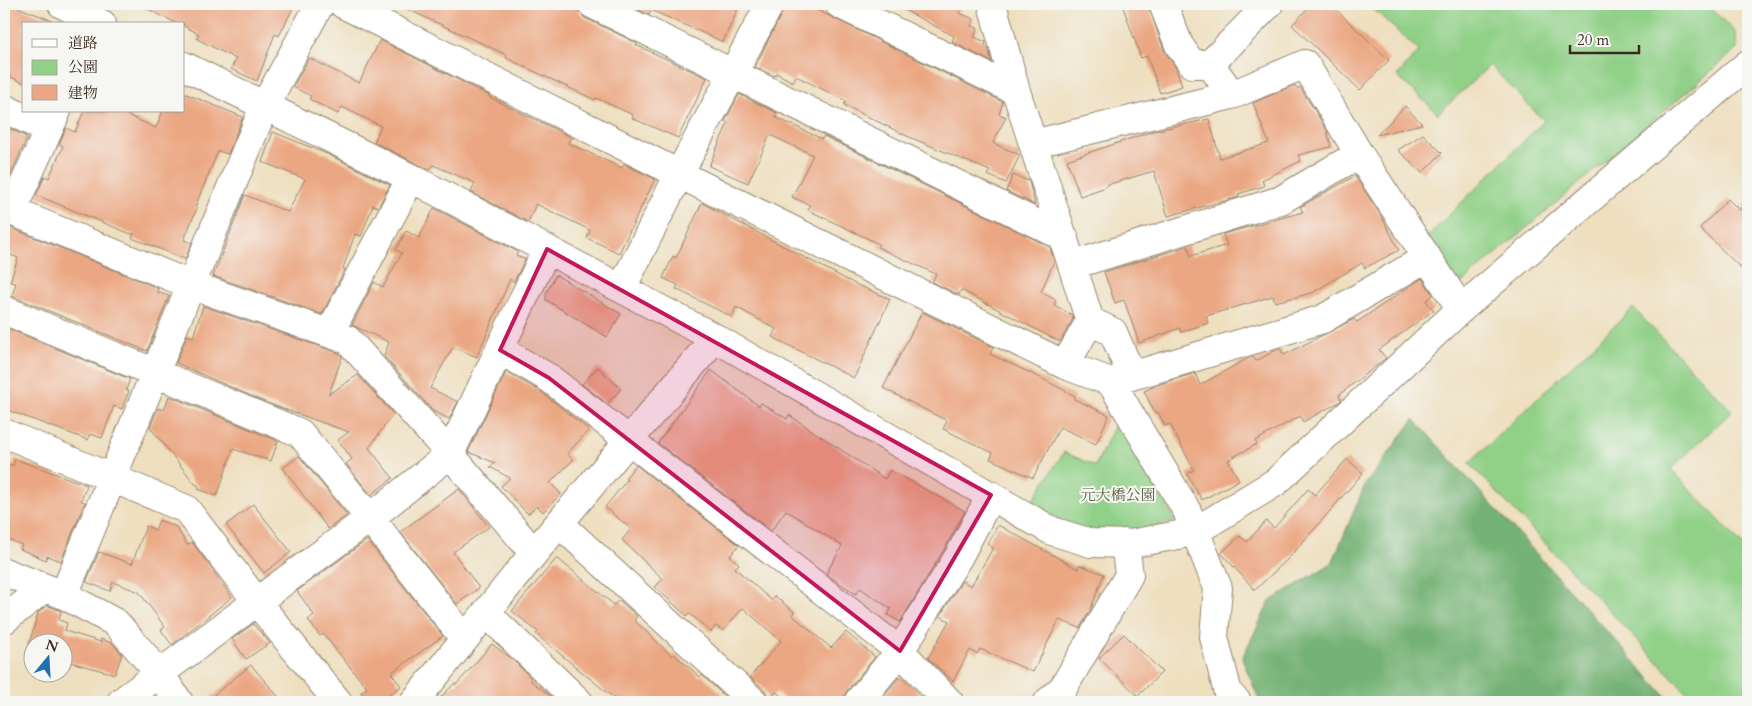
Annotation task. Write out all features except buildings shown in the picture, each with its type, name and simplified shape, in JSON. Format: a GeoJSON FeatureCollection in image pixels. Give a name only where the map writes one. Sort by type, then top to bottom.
{"type":"FeatureCollection","features":[{"type":"Feature","properties":{"kind":"street"},"geometry":{"type":"LineString","coordinates":[[62,4],[97,22]]}},
{"type":"Feature","properties":{"kind":"street"},"geometry":{"type":"LineString","coordinates":[[4,620],[54,592],[111,477],[264,107],[320,4]]}},
{"type":"Feature","properties":{"kind":"street"},"geometry":{"type":"LineString","coordinates":[[343,4],[679,174],[1065,365],[1121,378],[1323,319],[1426,258]]}},
{"type":"Feature","properties":{"kind":"street"},"geometry":{"type":"LineString","coordinates":[[592,4],[1064,237]]}},
{"type":"Feature","properties":{"kind":"street"},"geometry":{"type":"LineString","coordinates":[[622,288],[679,174],[770,4]]}},
{"type":"Feature","properties":{"kind":"street"},"geometry":{"type":"LineString","coordinates":[[839,4],[1016,91]]}},
{"type":"Feature","properties":{"kind":"street"},"geometry":{"type":"LineString","coordinates":[[992,4],[1016,91],[1090,321],[1065,365]]}},
{"type":"Feature","properties":{"kind":"street"},"geometry":{"type":"LineString","coordinates":[[1163,4],[1179,45],[1192,64],[1210,64],[1269,4]]}},
{"type":"Feature","properties":{"kind":"street"},"geometry":{"type":"LineString","coordinates":[[1210,64],[1232,95]]}},
{"type":"Feature","properties":{"kind":"street"},"geometry":{"type":"LineString","coordinates":[[1033,144],[1232,95],[1305,64],[1359,154],[1461,309]]}},
{"type":"Feature","properties":{"kind":"street"},"geometry":{"type":"LineString","coordinates":[[185,67],[411,178],[622,288],[715,338],[1052,531],[1091,543],[1125,543],[1194,532],[1276,482],[1461,309],[1748,64]]}},
{"type":"Feature","properties":{"kind":"street"},"geometry":{"type":"LineString","coordinates":[[4,108],[52,120],[8,209],[191,285],[330,332],[348,340],[450,454],[534,553]]}},
{"type":"Feature","properties":{"kind":"street"},"geometry":{"type":"LineString","coordinates":[[1073,265],[1281,200],[1359,154]]}},
{"type":"Feature","properties":{"kind":"street"},"geometry":{"type":"LineString","coordinates":[[330,332],[411,178]]}},
{"type":"Feature","properties":{"kind":"street"},"geometry":{"type":"LineString","coordinates":[[121,702],[370,518],[450,454],[547,248]]}},
{"type":"Feature","properties":{"kind":"street"},"geometry":{"type":"LineString","coordinates":[[4,310],[300,433],[370,518],[464,638]]}},
{"type":"Feature","properties":{"kind":"street"},"geometry":{"type":"LineString","coordinates":[[1090,321],[1113,332],[1121,378],[1187,512],[1218,588],[1214,637],[1228,692],[1236,702]]}},
{"type":"Feature","properties":{"kind":"street"},"geometry":{"type":"LineString","coordinates":[[414,702],[534,553],[630,442],[715,338]]}},
{"type":"Feature","properties":{"kind":"street"},"geometry":{"type":"LineString","coordinates":[[500,350],[549,378],[900,651],[949,702]]}},
{"type":"Feature","properties":{"kind":"street"},"geometry":{"type":"LineString","coordinates":[[4,433],[186,509],[257,602],[338,702]]}},
{"type":"Feature","properties":{"kind":"street"},"geometry":{"type":"LineString","coordinates":[[858,702],[900,651],[959,556],[991,495]]}},
{"type":"Feature","properties":{"kind":"street"},"geometry":{"type":"LineString","coordinates":[[560,524],[754,702]]}},
{"type":"Feature","properties":{"kind":"street"},"geometry":{"type":"LineString","coordinates":[[1048,702],[1062,688],[1130,575],[1125,543]]}},
{"type":"Feature","properties":{"kind":"street"},"geometry":{"type":"LineString","coordinates":[[4,572],[54,592],[116,623],[160,674],[179,702]]}},
{"type":"Feature","properties":{"kind":"street"},"geometry":{"type":"LineString","coordinates":[[486,613],[579,702]]}},
{"type":"Feature","properties":{"kind":"highlighted area"},"geometry":{"type":"Polygon","coordinates":[[[547,249],[991,495],[900,651],[549,378],[500,350],[547,249]]]}},
{"type":"Feature","properties":{"kind":"green space"},"geometry":{"type":"Polygon","coordinates":[[[1368,4],[1706,4],[1736,33],[1737,49],[1450,293],[1418,246],[1544,121],[1490,65],[1438,114],[1397,76],[1419,51],[1368,4]]]}},
{"type":"Feature","properties":{"kind":"green space"},"geometry":{"type":"Polygon","coordinates":[[[1633,308],[1732,411],[1671,469],[1748,551],[1748,702],[1696,702],[1469,463],[1633,308]]]}},
{"type":"Feature","properties":{"kind":"green space","name":"元大橋公園"},"geometry":{"type":"Polygon","coordinates":[[[1118,419],[1176,521],[1136,531],[1116,533],[1095,532],[1078,528],[1031,503],[1064,452],[1095,466],[1118,419]]]}},
{"type":"Feature","properties":{"kind":"green space"},"geometry":{"type":"Polygon","coordinates":[[[1414,419],[1671,702],[1260,702],[1242,658],[1270,601],[1332,563],[1365,485],[1414,419]]]}}]}
